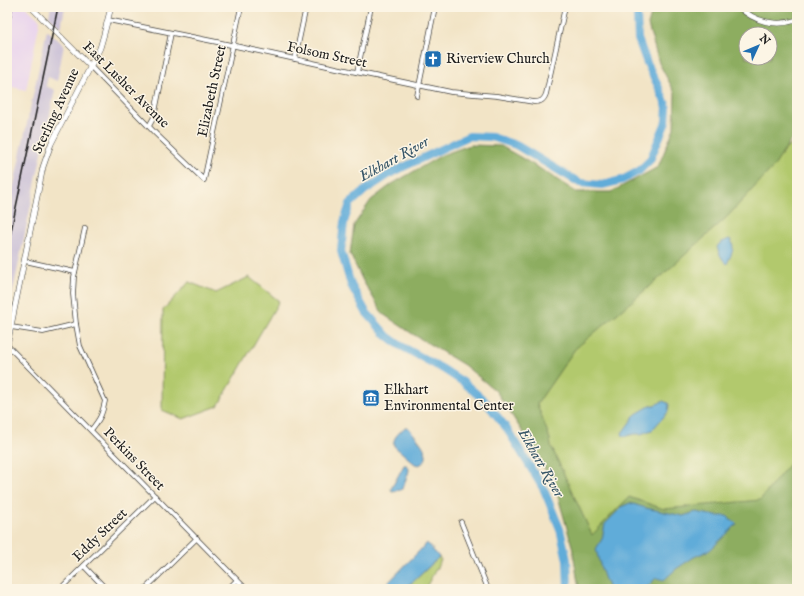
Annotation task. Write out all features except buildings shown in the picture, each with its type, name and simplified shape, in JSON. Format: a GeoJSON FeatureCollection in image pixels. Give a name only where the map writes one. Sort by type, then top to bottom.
{"type":"FeatureCollection","features":[{"type":"Feature","properties":{"kind":"main road"},"geometry":{"type":"LineString","coordinates":[[7,18],[9,7]]}},
{"type":"Feature","properties":{"kind":"street","name":"East Lusher Avenue"},"geometry":{"type":"LineString","coordinates":[[31,7],[204,180]]}},
{"type":"Feature","properties":{"kind":"street","name":"Sterling Avenue"},"geometry":{"type":"LineString","coordinates":[[7,345],[43,167],[51,144],[100,48],[111,7]]}},
{"type":"Feature","properties":{"kind":"street","name":"Elizabeth Street"},"geometry":{"type":"LineString","coordinates":[[204,180],[242,7]]}},
{"type":"Feature","properties":{"kind":"street"},"geometry":{"type":"LineString","coordinates":[[295,59],[306,7]]}},
{"type":"Feature","properties":{"kind":"street"},"geometry":{"type":"LineString","coordinates":[[357,72],[371,7]]}},
{"type":"Feature","properties":{"kind":"street"},"geometry":{"type":"LineString","coordinates":[[417,96],[435,7]]}},
{"type":"Feature","properties":{"kind":"street","name":"Folsom Street"},"geometry":{"type":"LineString","coordinates":[[108,20],[451,92],[497,96],[539,102],[542,101],[546,94],[565,7]]}},
{"type":"Feature","properties":{"kind":"street"},"geometry":{"type":"LineString","coordinates":[[739,7],[754,18],[763,21],[781,23],[797,20]]}},
{"type":"Feature","properties":{"kind":"street"},"geometry":{"type":"LineString","coordinates":[[149,126],[154,117],[171,33]]}},
{"type":"Feature","properties":{"kind":"street"},"geometry":{"type":"LineString","coordinates":[[85,228],[75,272],[73,294],[76,324],[80,346],[105,402],[100,419],[91,430]]}},
{"type":"Feature","properties":{"kind":"street"},"geometry":{"type":"LineString","coordinates":[[25,261],[75,272]]}},
{"type":"Feature","properties":{"kind":"street"},"geometry":{"type":"LineString","coordinates":[[11,327],[43,332],[76,324]]}},
{"type":"Feature","properties":{"kind":"street","name":"Perkins Street"},"geometry":{"type":"LineString","coordinates":[[7,345],[246,589]]}},
{"type":"Feature","properties":{"kind":"street","name":"Eddy Street"},"geometry":{"type":"LineString","coordinates":[[60,589],[155,496]]}},
{"type":"Feature","properties":{"kind":"street"},"geometry":{"type":"LineString","coordinates":[[461,522],[488,589]]}},
{"type":"Feature","properties":{"kind":"street"},"geometry":{"type":"LineString","coordinates":[[145,589],[197,538]]}},
{"type":"Feature","properties":{"kind":"street"},"geometry":{"type":"LineString","coordinates":[[84,566],[106,589]]}},
{"type":"Feature","properties":{"kind":"street"},"geometry":{"type":"LineString","coordinates":[[228,589],[237,580]]}},
{"type":"Feature","properties":{"kind":"shaded area"},"geometry":{"type":"Polygon","coordinates":[[[13,7],[26,7],[40,20],[26,90],[7,86],[7,35],[13,7]]]}},
{"type":"Feature","properties":{"kind":"shaded area"},"geometry":{"type":"Polygon","coordinates":[[[51,7],[65,7],[61,28],[49,16],[51,7]]]}},
{"type":"Feature","properties":{"kind":"shaded area"},"geometry":{"type":"Polygon","coordinates":[[[47,30],[64,45],[57,81],[48,77],[46,86],[55,90],[7,319],[7,217],[47,30]]]}},
{"type":"Feature","properties":{"kind":"green space"},"geometry":{"type":"Polygon","coordinates":[[[653,7],[797,7],[797,134],[791,140],[775,165],[727,217],[656,281],[575,349],[537,404],[550,439],[551,446],[592,535],[629,497],[664,509],[760,500],[797,454],[797,589],[579,589],[572,546],[555,486],[496,391],[464,365],[383,314],[363,281],[350,254],[354,225],[371,200],[392,184],[442,155],[470,145],[501,146],[576,192],[611,192],[658,167],[674,128],[675,93],[659,63],[648,25],[653,7]]]}},
{"type":"Feature","properties":{"kind":"green space"},"geometry":{"type":"Polygon","coordinates":[[[797,138],[797,475],[765,522],[585,561],[537,404],[575,343],[734,202],[797,138]]]}},
{"type":"Feature","properties":{"kind":"green space"},"geometry":{"type":"Polygon","coordinates":[[[249,277],[279,301],[218,406],[183,419],[162,410],[163,310],[189,282],[216,293],[249,277]]]}},
{"type":"Feature","properties":{"kind":"green space"},"geometry":{"type":"Polygon","coordinates":[[[439,557],[441,560],[425,589],[402,589],[414,581],[439,557]]]}},
{"type":"Feature","properties":{"kind":"water"},"geometry":{"type":"Polygon","coordinates":[[[729,239],[731,240],[733,249],[727,264],[721,257],[717,247],[720,243],[729,239]]]}},
{"type":"Feature","properties":{"kind":"water"},"geometry":{"type":"Polygon","coordinates":[[[663,401],[669,405],[668,412],[652,430],[641,434],[623,436],[622,433],[636,414],[663,401]]]}},
{"type":"Feature","properties":{"kind":"water"},"geometry":{"type":"Polygon","coordinates":[[[405,427],[409,428],[426,452],[424,462],[419,465],[415,464],[394,446],[395,438],[405,427]]]}},
{"type":"Feature","properties":{"kind":"water"},"geometry":{"type":"Polygon","coordinates":[[[404,465],[408,466],[409,470],[402,489],[392,491],[391,489],[404,465]]]}},
{"type":"Feature","properties":{"kind":"water"},"geometry":{"type":"Polygon","coordinates":[[[630,503],[683,516],[696,512],[716,516],[727,516],[737,524],[710,550],[694,557],[676,569],[664,580],[656,578],[645,589],[609,589],[601,569],[596,549],[602,539],[605,524],[623,506],[630,503]]]}},
{"type":"Feature","properties":{"kind":"water"},"geometry":{"type":"Polygon","coordinates":[[[427,543],[439,557],[414,581],[402,589],[382,589],[427,543]]]}},
{"type":"Feature","properties":{"kind":"waterway","name":"Elkhart River"},"geometry":{"type":"LineString","coordinates":[[568,589],[567,560],[560,529],[544,490],[526,460],[505,426],[485,401],[463,382],[401,346],[387,336],[366,312],[351,285],[341,251],[344,222],[350,204],[364,191],[393,172],[469,136],[492,137],[516,145],[580,183],[602,185],[622,180],[639,171],[650,160],[666,122],[667,107],[638,39],[637,15],[639,7]]}},
{"type":"Feature","properties":{"kind":"railway"},"geometry":{"type":"LineString","coordinates":[[7,250],[58,7]]}},
{"type":"Feature","properties":{"kind":"place","name":"Riverview Church"},"geometry":{"type":"Point","coordinates":[433,59]}},
{"type":"Feature","properties":{"kind":"place","name":"Elkhart Environmental Center"},"geometry":{"type":"Point","coordinates":[371,398]}}]}
